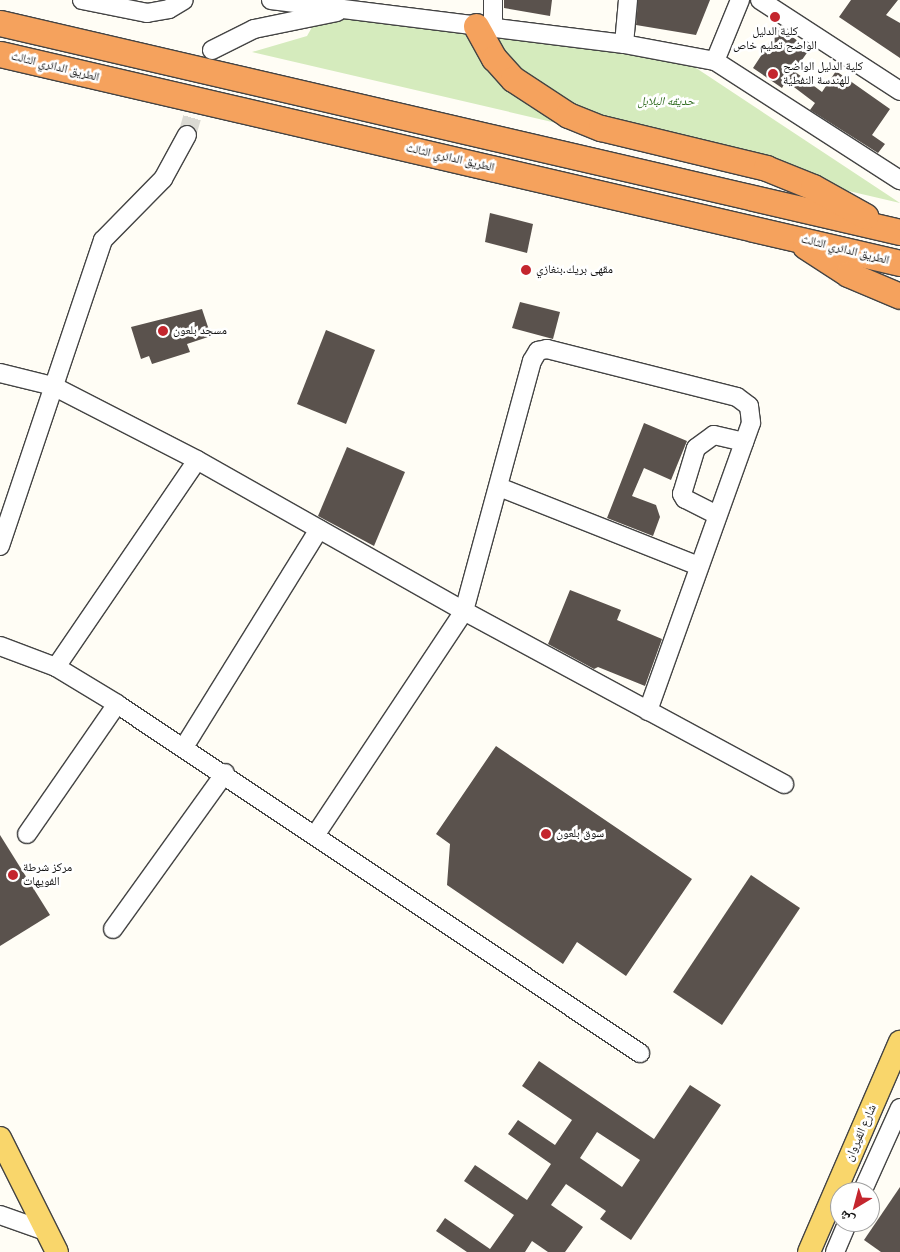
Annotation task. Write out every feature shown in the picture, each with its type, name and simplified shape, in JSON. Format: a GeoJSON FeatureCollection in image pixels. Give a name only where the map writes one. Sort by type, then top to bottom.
{"type":"FeatureCollection","features":[{"type":"Feature","properties":{"kind":"highway"},"geometry":{"type":"LineString","coordinates":[[0,23],[891,230]]}},
{"type":"Feature","properties":{"kind":"highway"},"geometry":{"type":"LineString","coordinates":[[484,26],[494,58],[513,79],[568,115],[601,128],[766,168],[837,199],[891,230]]}},
{"type":"Feature","properties":{"kind":"highway","name":"الطريق الدائري الثالث"},"geometry":{"type":"LineString","coordinates":[[0,54],[900,263]]}},
{"type":"Feature","properties":{"kind":"highway"},"geometry":{"type":"LineString","coordinates":[[795,238],[848,274],[900,296]]}},
{"type":"Feature","properties":{"kind":"main road","name":"شارع القيروان"},"geometry":{"type":"LineString","coordinates":[[809,1252],[896,1068],[900,1042]]}},
{"type":"Feature","properties":{"kind":"main road"},"geometry":{"type":"LineString","coordinates":[[0,1138],[52,1242]]}},
{"type":"Feature","properties":{"kind":"street"},"geometry":{"type":"LineString","coordinates":[[82,0],[147,13],[169,9],[184,0]]}},
{"type":"Feature","properties":{"kind":"street"},"geometry":{"type":"LineString","coordinates":[[271,0],[348,9]]}},
{"type":"Feature","properties":{"kind":"street"},"geometry":{"type":"LineString","coordinates":[[484,26],[493,0]]}},
{"type":"Feature","properties":{"kind":"street"},"geometry":{"type":"LineString","coordinates":[[624,44],[628,0]]}},
{"type":"Feature","properties":{"kind":"street"},"geometry":{"type":"LineString","coordinates":[[715,61],[740,0]]}},
{"type":"Feature","properties":{"kind":"street"},"geometry":{"type":"LineString","coordinates":[[760,0],[900,91]]}},
{"type":"Feature","properties":{"kind":"street"},"geometry":{"type":"LineString","coordinates":[[212,50],[254,29],[348,9],[379,6],[484,26],[624,44],[715,61],[900,180]]}},
{"type":"Feature","properties":{"kind":"street"},"geometry":{"type":"LineString","coordinates":[[0,546],[103,240],[163,178],[187,135]]}},
{"type":"Feature","properties":{"kind":"street"},"geometry":{"type":"LineString","coordinates":[[316,834],[464,611],[500,487],[532,361],[538,351],[547,349],[737,397],[749,406],[751,423],[648,711]]}},
{"type":"Feature","properties":{"kind":"street"},"geometry":{"type":"LineString","coordinates":[[0,372],[53,386],[197,460],[464,611],[784,784]]}},
{"type":"Feature","properties":{"kind":"street"},"geometry":{"type":"LineString","coordinates":[[717,515],[685,499],[682,494],[696,448],[714,435],[744,442]]}},
{"type":"Feature","properties":{"kind":"street"},"geometry":{"type":"LineString","coordinates":[[56,667],[197,460]]}},
{"type":"Feature","properties":{"kind":"street"},"geometry":{"type":"LineString","coordinates":[[500,487],[699,566]]}},
{"type":"Feature","properties":{"kind":"street"},"geometry":{"type":"LineString","coordinates":[[184,747],[319,529]]}},
{"type":"Feature","properties":{"kind":"street"},"geometry":{"type":"LineString","coordinates":[[0,646],[56,667],[117,704],[225,773],[640,1053]]}},
{"type":"Feature","properties":{"kind":"street"},"geometry":{"type":"LineString","coordinates":[[27,834],[117,704]]}},
{"type":"Feature","properties":{"kind":"street"},"geometry":{"type":"LineString","coordinates":[[113,929],[225,773]]}},
{"type":"Feature","properties":{"kind":"street"},"geometry":{"type":"LineString","coordinates":[[867,1182],[900,1108]]}},
{"type":"Feature","properties":{"kind":"street"},"geometry":{"type":"LineString","coordinates":[[0,1215],[52,1242]]}},
{"type":"Feature","properties":{"kind":"street"},"geometry":{"type":"LineString","coordinates":[[838,1251],[845,1232]]}},
{"type":"Feature","properties":{"kind":"green space","name":"حديقه البلابل"},"geometry":{"type":"Polygon","coordinates":[[[319,15],[684,60],[900,203],[252,52],[307,36],[319,15]]]}},
{"type":"Feature","properties":{"kind":"building"},"geometry":{"type":"Polygon","coordinates":[[[504,0],[552,0],[550,16],[504,8],[504,0]]]}},
{"type":"Feature","properties":{"kind":"building"},"geometry":{"type":"Polygon","coordinates":[[[638,0],[710,0],[696,35],[636,25],[638,0]]]}},
{"type":"Feature","properties":{"kind":"building"},"geometry":{"type":"Polygon","coordinates":[[[851,0],[898,0],[886,15],[900,23],[900,58],[839,17],[851,0]]]}},
{"type":"Feature","properties":{"kind":"building"},"geometry":{"type":"Polygon","coordinates":[[[780,27],[809,50],[794,71],[822,92],[836,71],[890,109],[872,135],[885,144],[878,153],[810,110],[815,103],[786,81],[782,88],[753,68],[780,27]]]}},
{"type":"Feature","properties":{"kind":"building"},"geometry":{"type":"Polygon","coordinates":[[[490,213],[533,224],[527,253],[485,242],[490,213]]]}},
{"type":"Feature","properties":{"kind":"building"},"geometry":{"type":"Polygon","coordinates":[[[520,302],[560,312],[553,339],[512,328],[520,302]]]}},
{"type":"Feature","properties":{"kind":"building"},"geometry":{"type":"Polygon","coordinates":[[[202,309],[211,336],[187,344],[190,352],[152,364],[149,356],[141,359],[131,327],[202,309]]]}},
{"type":"Feature","properties":{"kind":"building"},"geometry":{"type":"Polygon","coordinates":[[[326,330],[375,350],[346,424],[297,404],[326,330]]]}},
{"type":"Feature","properties":{"kind":"building"},"geometry":{"type":"Polygon","coordinates":[[[644,423],[687,441],[671,480],[644,468],[632,496],[656,505],[660,517],[653,536],[607,518],[644,423]]]}},
{"type":"Feature","properties":{"kind":"building"},"geometry":{"type":"Polygon","coordinates":[[[347,447],[405,472],[374,546],[318,516],[347,447]]]}},
{"type":"Feature","properties":{"kind":"building"},"geometry":{"type":"Polygon","coordinates":[[[570,590],[621,610],[617,620],[662,639],[645,686],[598,667],[594,669],[548,644],[570,590]]]}},
{"type":"Feature","properties":{"kind":"building"},"geometry":{"type":"Polygon","coordinates":[[[496,746],[692,879],[626,976],[577,942],[563,964],[447,885],[450,844],[436,834],[496,746]]]}},
{"type":"Feature","properties":{"kind":"building","name":"مركز شرطة الفويهات"},"geometry":{"type":"Polygon","coordinates":[[[0,835],[50,915],[0,946],[0,835]]]}},
{"type":"Feature","properties":{"kind":"building"},"geometry":{"type":"Polygon","coordinates":[[[751,875],[800,908],[722,1025],[673,992],[751,875]]]}},
{"type":"Feature","properties":{"kind":"building"},"geometry":{"type":"Polygon","coordinates":[[[539,1061],[654,1139],[690,1085],[721,1105],[631,1240],[600,1219],[606,1211],[566,1184],[551,1205],[583,1227],[565,1252],[548,1252],[532,1241],[525,1252],[467,1252],[436,1231],[445,1218],[490,1249],[514,1215],[464,1181],[475,1165],[527,1200],[551,1164],[508,1134],[518,1120],[555,1145],[572,1120],[522,1086],[539,1061]],[[597,1132],[580,1158],[622,1187],[640,1160],[597,1132]]]}},
{"type":"Feature","properties":{"kind":"building"},"geometry":{"type":"Polygon","coordinates":[[[900,1187],[900,1252],[881,1252],[864,1240],[869,1232],[880,1232],[880,1216],[900,1187]]]}},
{"type":"Feature","properties":{"kind":"tunnel"},"geometry":{"type":"LineString","coordinates":[[187,135],[209,60]]}},
{"type":"Feature","properties":{"kind":"place","name":"كلية الدليل الواضح تعليم خاص"},"geometry":{"type":"Point","coordinates":[775,17]}},
{"type":"Feature","properties":{"kind":"place","name":"كلية الدليل الواضح للهندسة النفطية"},"geometry":{"type":"Point","coordinates":[773,74]}},
{"type":"Feature","properties":{"kind":"place","name":"مقهى بريك.بنغازي"},"geometry":{"type":"Point","coordinates":[526,270]}},
{"type":"Feature","properties":{"kind":"place","name":"مسجد بلعون"},"geometry":{"type":"Point","coordinates":[163,331]}},
{"type":"Feature","properties":{"kind":"place","name":"سوق بلعون"},"geometry":{"type":"Point","coordinates":[546,834]}},
{"type":"Feature","properties":{"kind":"place","name":"مركز شرطة الفويهات"},"geometry":{"type":"Point","coordinates":[13,875]}}]}
